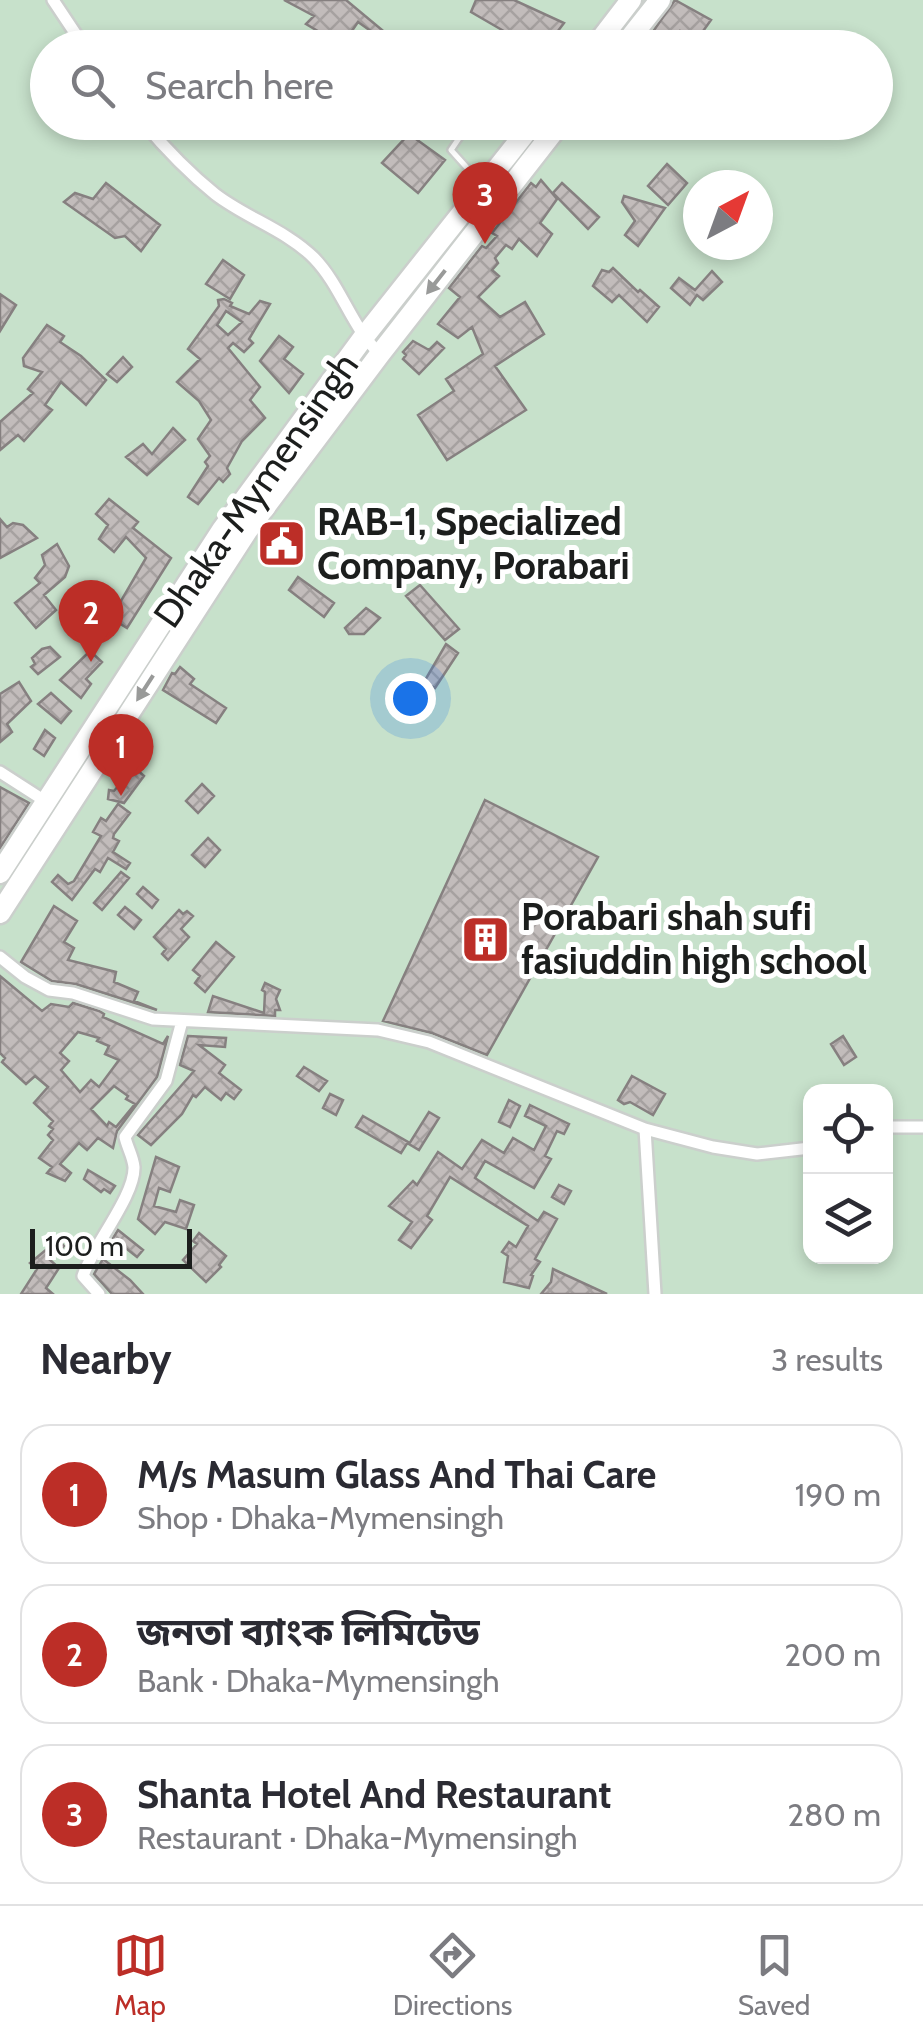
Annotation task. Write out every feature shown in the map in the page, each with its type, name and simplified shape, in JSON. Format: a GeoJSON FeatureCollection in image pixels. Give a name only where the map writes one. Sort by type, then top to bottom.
{"type":"FeatureCollection","features":[{"type":"Feature","properties":{"kind":"highway"},"geometry":{"type":"LineString","coordinates":[[608,30],[632,0]]}},
{"type":"Feature","properties":{"kind":"highway"},"geometry":{"type":"LineString","coordinates":[[636,30],[660,0]]}},
{"type":"Feature","properties":{"kind":"highway","name":"Dhaka-Mymensingh"},"geometry":{"type":"LineString","coordinates":[[0,873],[222,530],[363,338],[520,140]]}},
{"type":"Feature","properties":{"kind":"highway","name":"Dhaka-Mymensingh"},"geometry":{"type":"LineString","coordinates":[[0,914],[247,531],[547,140]]}},
{"type":"Feature","properties":{"kind":"street"},"geometry":{"type":"LineString","coordinates":[[52,0],[72,30]]}},
{"type":"Feature","properties":{"kind":"street"},"geometry":{"type":"LineString","coordinates":[[160,140],[217,195],[312,257],[340,291],[363,338],[380,354]]}},
{"type":"Feature","properties":{"kind":"street"},"geometry":{"type":"LineString","coordinates":[[0,772],[45,801]]}},
{"type":"Feature","properties":{"kind":"street"},"geometry":{"type":"LineString","coordinates":[[0,957],[49,990],[74,993],[154,1019],[378,1030],[429,1042],[645,1129],[757,1154],[803,1149]]}},
{"type":"Feature","properties":{"kind":"street"},"geometry":{"type":"LineString","coordinates":[[98,1294],[82,1276],[98,1241],[128,1194],[134,1170],[125,1137],[166,1082],[182,1021]]}},
{"type":"Feature","properties":{"kind":"street"},"geometry":{"type":"LineString","coordinates":[[893,1127],[923,1127]]}},
{"type":"Feature","properties":{"kind":"street"},"geometry":{"type":"LineString","coordinates":[[645,1129],[655,1294]]}},
{"type":"Feature","properties":{"kind":"lane"},"geometry":{"type":"LineString","coordinates":[[457,140],[450,150],[484,186]]}},
{"type":"Feature","properties":{"kind":"green space"},"geometry":{"type":"Polygon","coordinates":[[[0,0],[923,0],[923,1294],[0,1294],[0,0]]]}},
{"type":"Feature","properties":{"kind":"building"},"geometry":{"type":"Polygon","coordinates":[[[284,0],[346,0],[382,30],[369,30],[358,22],[353,30],[316,30],[306,24],[314,16],[284,0]]]}},
{"type":"Feature","properties":{"kind":"building"},"geometry":{"type":"Polygon","coordinates":[[[476,0],[514,0],[564,23],[559,30],[502,30],[471,12],[476,0]]]}},
{"type":"Feature","properties":{"kind":"building"},"geometry":{"type":"Polygon","coordinates":[[[675,0],[711,20],[704,30],[654,30],[675,0]]]}},
{"type":"Feature","properties":{"kind":"building"},"geometry":{"type":"Polygon","coordinates":[[[403,140],[417,140],[445,160],[418,193],[382,163],[403,140]]]}},
{"type":"Feature","properties":{"kind":"building"},"geometry":{"type":"Polygon","coordinates":[[[667,164],[683,179],[683,188],[668,205],[648,186],[667,164]]]}},
{"type":"Feature","properties":{"kind":"building"},"geometry":{"type":"Polygon","coordinates":[[[541,180],[557,199],[540,223],[552,234],[537,256],[519,239],[512,249],[506,245],[495,258],[498,263],[492,270],[499,276],[478,297],[500,317],[525,302],[544,334],[495,366],[526,410],[447,460],[418,415],[454,391],[446,379],[483,354],[472,327],[458,338],[438,324],[460,297],[449,288],[482,246],[486,248],[497,236],[492,233],[531,183],[536,187],[541,180]]]}},
{"type":"Feature","properties":{"kind":"building"},"geometry":{"type":"Polygon","coordinates":[[[106,183],[160,225],[141,251],[125,236],[115,238],[64,202],[75,193],[93,199],[106,183]]]}},
{"type":"Feature","properties":{"kind":"building"},"geometry":{"type":"Polygon","coordinates":[[[562,183],[599,217],[588,229],[553,193],[562,183]]]}},
{"type":"Feature","properties":{"kind":"building"},"geometry":{"type":"Polygon","coordinates":[[[624,196],[665,208],[638,246],[625,235],[635,221],[622,202],[624,196]]]}},
{"type":"Feature","properties":{"kind":"building"},"geometry":{"type":"Polygon","coordinates":[[[223,260],[244,275],[230,299],[206,284],[223,260]]]}},
{"type":"Feature","properties":{"kind":"building"},"geometry":{"type":"Polygon","coordinates":[[[613,268],[659,307],[647,322],[619,295],[612,302],[593,286],[602,270],[609,272],[613,268]]]}},
{"type":"Feature","properties":{"kind":"building"},"geometry":{"type":"Polygon","coordinates":[[[712,271],[722,282],[703,300],[697,295],[690,305],[671,288],[679,278],[695,290],[712,271]]]}},
{"type":"Feature","properties":{"kind":"building"},"geometry":{"type":"Polygon","coordinates":[[[0,294],[16,305],[0,331],[0,294]]]}},
{"type":"Feature","properties":{"kind":"building"},"geometry":{"type":"Polygon","coordinates":[[[224,299],[249,314],[260,301],[270,304],[249,339],[253,343],[244,352],[233,343],[228,348],[260,387],[250,400],[265,418],[242,441],[227,468],[230,474],[223,482],[219,478],[198,504],[188,497],[208,466],[205,462],[210,456],[198,439],[211,420],[199,401],[177,382],[200,359],[188,349],[219,306],[218,300],[224,299]],[[226,311],[217,325],[228,335],[242,322],[226,311]]]}},
{"type":"Feature","properties":{"kind":"building"},"geometry":{"type":"Polygon","coordinates":[[[47,325],[64,336],[60,342],[106,380],[86,405],[61,382],[45,405],[52,410],[24,441],[18,435],[0,450],[0,422],[33,393],[28,389],[42,372],[24,366],[23,358],[47,325]]]}},
{"type":"Feature","properties":{"kind":"building"},"geometry":{"type":"Polygon","coordinates":[[[279,336],[293,347],[284,359],[303,374],[289,393],[260,361],[279,336]]]}},
{"type":"Feature","properties":{"kind":"building"},"geometry":{"type":"Polygon","coordinates":[[[413,341],[429,350],[437,342],[444,348],[419,374],[403,359],[403,352],[413,341]]]}},
{"type":"Feature","properties":{"kind":"building"},"geometry":{"type":"Polygon","coordinates":[[[123,357],[132,367],[117,382],[107,374],[123,357]]]}},
{"type":"Feature","properties":{"kind":"building"},"geometry":{"type":"Polygon","coordinates":[[[173,428],[185,440],[147,475],[126,457],[143,444],[152,454],[173,428]]]}},
{"type":"Feature","properties":{"kind":"building"},"geometry":{"type":"Polygon","coordinates":[[[109,499],[138,522],[133,528],[171,558],[127,628],[111,618],[146,558],[126,537],[114,552],[99,539],[108,525],[96,514],[109,499]]]}},
{"type":"Feature","properties":{"kind":"building"},"geometry":{"type":"Polygon","coordinates":[[[0,519],[7,527],[13,523],[23,525],[37,538],[0,558],[0,519]]]}},
{"type":"Feature","properties":{"kind":"building"},"geometry":{"type":"Polygon","coordinates":[[[57,544],[69,566],[65,577],[44,595],[56,610],[36,628],[15,603],[40,583],[35,578],[45,565],[42,555],[57,544]]]}},
{"type":"Feature","properties":{"kind":"building"},"geometry":{"type":"Polygon","coordinates":[[[298,577],[334,603],[324,617],[289,590],[298,577]]]}},
{"type":"Feature","properties":{"kind":"building"},"geometry":{"type":"Polygon","coordinates":[[[420,585],[459,629],[445,640],[406,596],[420,585]]]}},
{"type":"Feature","properties":{"kind":"building"},"geometry":{"type":"Polygon","coordinates":[[[366,608],[380,618],[364,634],[349,634],[345,628],[366,608]]]}},
{"type":"Feature","properties":{"kind":"building"},"geometry":{"type":"Polygon","coordinates":[[[446,644],[458,653],[435,688],[424,682],[446,644]]]}},
{"type":"Feature","properties":{"kind":"building"},"geometry":{"type":"Polygon","coordinates":[[[50,647],[60,657],[38,674],[31,667],[35,664],[32,658],[50,647]]]}},
{"type":"Feature","properties":{"kind":"building"},"geometry":{"type":"Polygon","coordinates":[[[90,651],[102,662],[86,679],[91,684],[81,698],[60,680],[90,651]]]}},
{"type":"Feature","properties":{"kind":"building"},"geometry":{"type":"Polygon","coordinates":[[[180,667],[194,679],[190,684],[226,708],[216,723],[163,690],[180,667]]]}},
{"type":"Feature","properties":{"kind":"building"},"geometry":{"type":"Polygon","coordinates":[[[19,682],[31,701],[7,724],[12,732],[0,742],[0,694],[19,682]]]}},
{"type":"Feature","properties":{"kind":"building"},"geometry":{"type":"Polygon","coordinates":[[[51,693],[71,711],[61,723],[38,704],[51,693]]]}},
{"type":"Feature","properties":{"kind":"building"},"geometry":{"type":"Polygon","coordinates":[[[45,730],[55,738],[44,756],[34,749],[45,730]]]}},
{"type":"Feature","properties":{"kind":"building"},"geometry":{"type":"Polygon","coordinates":[[[134,767],[144,776],[124,803],[108,799],[109,790],[114,791],[134,767]]]}},
{"type":"Feature","properties":{"kind":"building"},"geometry":{"type":"Polygon","coordinates":[[[202,784],[214,796],[198,813],[186,801],[202,784]]]}},
{"type":"Feature","properties":{"kind":"building"},"geometry":{"type":"Polygon","coordinates":[[[0,787],[29,803],[0,848],[0,787]]]}},
{"type":"Feature","properties":{"kind":"building","name":"Porabari shah sufi fasiuddin high school"},"geometry":{"type":"Polygon","coordinates":[[[485,800],[598,857],[487,1055],[432,1033],[383,1021],[485,800]]]}},
{"type":"Feature","properties":{"kind":"building"},"geometry":{"type":"Polygon","coordinates":[[[118,804],[130,813],[114,834],[113,838],[119,841],[113,852],[130,863],[126,869],[108,858],[100,872],[95,869],[72,900],[52,882],[58,875],[68,884],[74,881],[101,836],[93,832],[101,818],[106,821],[118,804]]]}},
{"type":"Feature","properties":{"kind":"building"},"geometry":{"type":"Polygon","coordinates":[[[208,838],[220,850],[205,867],[192,855],[208,838]]]}},
{"type":"Feature","properties":{"kind":"building"},"geometry":{"type":"Polygon","coordinates":[[[121,872],[129,878],[102,910],[94,903],[121,872]]]}},
{"type":"Feature","properties":{"kind":"building"},"geometry":{"type":"Polygon","coordinates":[[[143,887],[158,900],[152,908],[137,894],[143,887]]]}},
{"type":"Feature","properties":{"kind":"building"},"geometry":{"type":"Polygon","coordinates":[[[54,906],[77,921],[64,942],[74,948],[68,960],[116,972],[114,982],[138,992],[134,1001],[157,1010],[76,984],[52,981],[21,962],[54,906]]]}},
{"type":"Feature","properties":{"kind":"building"},"geometry":{"type":"Polygon","coordinates":[[[125,907],[141,920],[134,929],[118,915],[125,907]]]}},
{"type":"Feature","properties":{"kind":"building"},"geometry":{"type":"Polygon","coordinates":[[[179,910],[193,916],[181,929],[189,937],[168,960],[162,954],[166,949],[154,937],[179,910]]]}},
{"type":"Feature","properties":{"kind":"building"},"geometry":{"type":"Polygon","coordinates":[[[216,942],[234,957],[205,992],[195,983],[200,976],[193,970],[216,942]]]}},
{"type":"Feature","properties":{"kind":"building"},"geometry":{"type":"Polygon","coordinates":[[[0,976],[42,1011],[51,1004],[69,1007],[73,1003],[99,1011],[103,1017],[163,1044],[168,1036],[157,1077],[117,1131],[113,1148],[98,1138],[87,1150],[79,1143],[60,1164],[71,1173],[65,1181],[47,1173],[52,1167],[39,1158],[53,1140],[48,1135],[53,1121],[34,1103],[48,1087],[35,1076],[26,1084],[2,1062],[5,1058],[0,1053],[0,976]],[[78,1032],[60,1053],[69,1061],[61,1070],[80,1092],[91,1080],[99,1087],[119,1060],[105,1054],[109,1046],[97,1041],[99,1038],[78,1032]],[[114,1086],[91,1109],[107,1126],[109,1122],[116,1127],[135,1104],[114,1086]]]}},
{"type":"Feature","properties":{"kind":"building"},"geometry":{"type":"Polygon","coordinates":[[[265,983],[280,990],[276,999],[280,1010],[275,1010],[275,1016],[208,1012],[213,996],[264,1013],[265,983]]]}},
{"type":"Feature","properties":{"kind":"building"},"geometry":{"type":"Polygon","coordinates":[[[188,1036],[226,1038],[225,1047],[199,1045],[225,1065],[219,1073],[241,1090],[234,1099],[226,1093],[221,1100],[205,1087],[196,1097],[193,1095],[182,1114],[151,1145],[138,1135],[194,1071],[180,1065],[188,1036]]]}},
{"type":"Feature","properties":{"kind":"building"},"geometry":{"type":"Polygon","coordinates":[[[843,1036],[856,1057],[844,1065],[831,1044],[843,1036]]]}},
{"type":"Feature","properties":{"kind":"building"},"geometry":{"type":"Polygon","coordinates":[[[304,1067],[327,1081],[319,1091],[297,1076],[304,1067]]]}},
{"type":"Feature","properties":{"kind":"building"},"geometry":{"type":"Polygon","coordinates":[[[632,1076],[665,1094],[653,1115],[618,1100],[632,1076]]]}},
{"type":"Feature","properties":{"kind":"building"},"geometry":{"type":"Polygon","coordinates":[[[330,1094],[343,1100],[336,1115],[323,1108],[330,1094]]]}},
{"type":"Feature","properties":{"kind":"building"},"geometry":{"type":"Polygon","coordinates":[[[509,1100],[520,1106],[510,1127],[499,1122],[509,1100]]]}},
{"type":"Feature","properties":{"kind":"building"},"geometry":{"type":"Polygon","coordinates":[[[530,1105],[569,1124],[564,1134],[557,1131],[545,1156],[551,1159],[534,1188],[485,1161],[475,1178],[538,1221],[544,1212],[557,1219],[535,1259],[540,1262],[531,1275],[529,1288],[504,1282],[508,1256],[502,1252],[509,1242],[516,1247],[528,1226],[450,1177],[427,1216],[432,1220],[411,1248],[399,1240],[412,1222],[389,1206],[413,1181],[417,1185],[438,1152],[462,1169],[482,1140],[504,1153],[513,1138],[534,1150],[546,1126],[525,1116],[530,1105]]]}},
{"type":"Feature","properties":{"kind":"building"},"geometry":{"type":"Polygon","coordinates":[[[429,1112],[439,1118],[419,1150],[409,1144],[429,1112]]]}},
{"type":"Feature","properties":{"kind":"building"},"geometry":{"type":"Polygon","coordinates":[[[363,1116],[408,1142],[401,1153],[356,1127],[363,1116]]]}},
{"type":"Feature","properties":{"kind":"building"},"geometry":{"type":"Polygon","coordinates":[[[156,1157],[179,1167],[170,1192],[159,1188],[154,1206],[176,1212],[180,1200],[194,1205],[186,1229],[165,1222],[155,1234],[138,1219],[156,1157]]]}},
{"type":"Feature","properties":{"kind":"building"},"geometry":{"type":"Polygon","coordinates":[[[88,1170],[115,1186],[110,1193],[104,1189],[101,1192],[84,1179],[88,1170]]]}},
{"type":"Feature","properties":{"kind":"building"},"geometry":{"type":"Polygon","coordinates":[[[559,1185],[571,1191],[564,1204],[552,1197],[559,1185]]]}},
{"type":"Feature","properties":{"kind":"building"},"geometry":{"type":"Polygon","coordinates":[[[118,1230],[143,1250],[137,1257],[113,1238],[118,1230]]]}},
{"type":"Feature","properties":{"kind":"building"},"geometry":{"type":"Polygon","coordinates":[[[199,1233],[226,1256],[206,1282],[183,1260],[197,1244],[193,1241],[199,1233]]]}},
{"type":"Feature","properties":{"kind":"building"},"geometry":{"type":"Polygon","coordinates":[[[58,1240],[64,1246],[50,1260],[59,1268],[46,1288],[53,1294],[21,1294],[37,1269],[30,1263],[58,1240]]]}},
{"type":"Feature","properties":{"kind":"building"},"geometry":{"type":"Polygon","coordinates":[[[103,1259],[143,1294],[112,1294],[94,1274],[103,1259]]]}},
{"type":"Feature","properties":{"kind":"building"},"geometry":{"type":"Polygon","coordinates":[[[553,1269],[607,1294],[541,1294],[551,1282],[553,1269]]]}},
{"type":"Feature","properties":{"kind":"place","name":"Shanta Hotel And Restaurant"},"geometry":{"type":"Point","coordinates":[485,244]}},
{"type":"Feature","properties":{"kind":"place","name":"RAB-1, Specialized Company, Porabari"},"geometry":{"type":"Point","coordinates":[282,544]}},
{"type":"Feature","properties":{"kind":"place","name":"জনতা ব্যাংক লিমিটেড"},"geometry":{"type":"Point","coordinates":[91,662]}},
{"type":"Feature","properties":{"kind":"place","name":"M/s Masum Glass And Thai Care"},"geometry":{"type":"Point","coordinates":[121,796]}},
{"type":"Feature","properties":{"kind":"place","name":"Porabari shah sufi fasiuddin high school"},"geometry":{"type":"Point","coordinates":[486,939]}}]}
